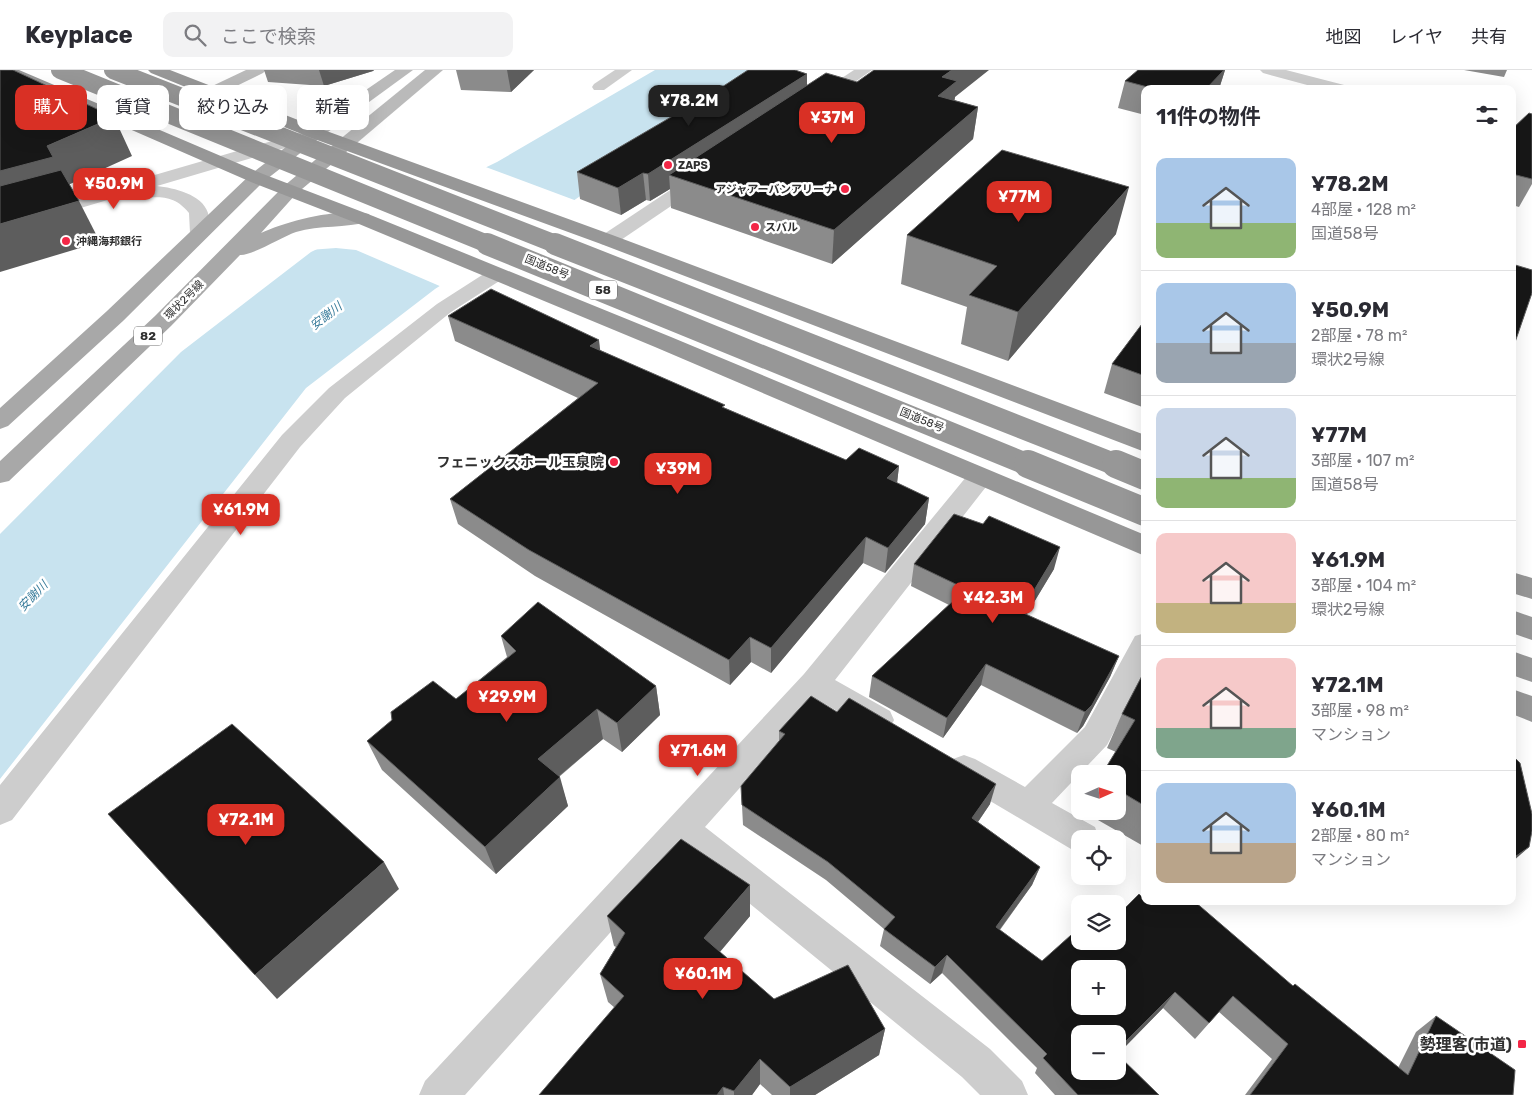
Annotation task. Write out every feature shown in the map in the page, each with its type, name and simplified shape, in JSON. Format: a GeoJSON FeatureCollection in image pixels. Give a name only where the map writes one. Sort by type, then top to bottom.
{"type":"FeatureCollection","features":[{"type":"Feature","properties":{"kind":"highway","name":"58"},"geometry":{"type":"LineString","coordinates":[[6,70],[257,178],[364,219],[663,342],[1141,544]]}},
{"type":"Feature","properties":{"kind":"highway","name":"国道58号"},"geometry":{"type":"LineString","coordinates":[[60,70],[1141,510]]}},
{"type":"Feature","properties":{"kind":"highway","name":"国道58号"},"geometry":{"type":"LineString","coordinates":[[113,70],[1141,474]]}},
{"type":"Feature","properties":{"kind":"highway"},"geometry":{"type":"LineString","coordinates":[[156,70],[194,85]]}},
{"type":"Feature","properties":{"kind":"highway"},"geometry":{"type":"LineString","coordinates":[[287,122],[608,240],[1141,442]]}},
{"type":"Feature","properties":{"kind":"highway"},"geometry":{"type":"LineString","coordinates":[[1516,583],[1532,589]]}},
{"type":"Feature","properties":{"kind":"highway"},"geometry":{"type":"LineString","coordinates":[[1516,623],[1532,629]]}},
{"type":"Feature","properties":{"kind":"highway"},"geometry":{"type":"LineString","coordinates":[[1516,664],[1532,670]]}},
{"type":"Feature","properties":{"kind":"highway"},"geometry":{"type":"LineString","coordinates":[[1516,703],[1532,709]]}},
{"type":"Feature","properties":{"kind":"main road"},"geometry":{"type":"LineString","coordinates":[[0,421],[114,316],[257,178],[315,133]]}},
{"type":"Feature","properties":{"kind":"main road","name":"環状2号線"},"geometry":{"type":"LineString","coordinates":[[0,475],[134,349],[227,257],[290,190],[344,144]]}},
{"type":"Feature","properties":{"kind":"main road"},"geometry":{"type":"LineString","coordinates":[[227,257],[269,236],[290,228],[322,221],[364,219]]}},
{"type":"Feature","properties":{"kind":"street"},"geometry":{"type":"LineString","coordinates":[[227,85],[258,70]]}},
{"type":"Feature","properties":{"kind":"street"},"geometry":{"type":"LineString","coordinates":[[0,226],[315,133],[405,70]]}},
{"type":"Feature","properties":{"kind":"street"},"geometry":{"type":"LineString","coordinates":[[344,144],[435,70]]}},
{"type":"Feature","properties":{"kind":"street"},"geometry":{"type":"LineString","coordinates":[[801,112],[864,70]]}},
{"type":"Feature","properties":{"kind":"street"},"geometry":{"type":"LineString","coordinates":[[1268,70],[1326,85]]}},
{"type":"Feature","properties":{"kind":"street"},"geometry":{"type":"LineString","coordinates":[[608,240],[718,166]]}},
{"type":"Feature","properties":{"kind":"street"},"geometry":{"type":"LineString","coordinates":[[115,193],[159,191],[185,198],[193,204],[198,212],[200,233]]}},
{"type":"Feature","properties":{"kind":"street"},"geometry":{"type":"LineString","coordinates":[[0,810],[291,441],[337,393],[444,308],[488,270]]}},
{"type":"Feature","properties":{"kind":"street"},"geometry":{"type":"LineString","coordinates":[[439,1095],[815,683],[980,477]]}},
{"type":"Feature","properties":{"kind":"street"},"geometry":{"type":"LineString","coordinates":[[1028,806],[1096,736],[1141,652]]}},
{"type":"Feature","properties":{"kind":"street"},"geometry":{"type":"LineString","coordinates":[[815,683],[900,732]]}},
{"type":"Feature","properties":{"kind":"street"},"geometry":{"type":"LineString","coordinates":[[943,757],[1071,831]]}},
{"type":"Feature","properties":{"kind":"street"},"geometry":{"type":"LineString","coordinates":[[683,829],[976,1063],[1008,1095]]}},
{"type":"Feature","properties":{"kind":"lane"},"geometry":{"type":"LineString","coordinates":[[599,87],[625,70]]}},
{"type":"Feature","properties":{"kind":"water","name":"安謝川"},"geometry":{"type":"Polygon","coordinates":[[[655,70],[764,70],[573,201],[435,289],[306,388],[0,779],[0,534],[181,352],[311,252],[497,162],[655,70]]]}},
{"type":"Feature","properties":{"kind":"pier"},"geometry":{"type":"Polygon","coordinates":[[[483,166],[577,201],[442,287],[356,250],[336,248],[309,250],[483,166]]]}},
{"type":"Feature","properties":{"kind":"building"},"geometry":{"type":"Polygon","coordinates":[[[0,70],[13,70],[45,85],[15,85],[15,130],[84,130],[47,146],[53,157],[0,171],[0,70]]]}},
{"type":"Feature","properties":{"kind":"building"},"geometry":{"type":"Polygon","coordinates":[[[748,70],[795,70],[807,74],[648,174],[643,173],[618,188],[577,172],[719,89],[748,70]]]}},
{"type":"Feature","properties":{"kind":"building"},"geometry":{"type":"Polygon","coordinates":[[[874,70],[952,70],[942,77],[957,81],[938,96],[978,107],[834,230],[669,175],[826,73],[857,82],[874,70]]]}},
{"type":"Feature","properties":{"kind":"building"},"geometry":{"type":"Polygon","coordinates":[[[1138,70],[1224,70],[1210,85],[1141,85],[1125,81],[1138,70]]]}},
{"type":"Feature","properties":{"kind":"building"},"geometry":{"type":"Polygon","coordinates":[[[87,104],[97,109],[97,124],[87,129],[87,104]]]}},
{"type":"Feature","properties":{"kind":"building"},"geometry":{"type":"Polygon","coordinates":[[[1529,113],[1532,114],[1532,179],[1516,175],[1516,125],[1529,113]]]}},
{"type":"Feature","properties":{"kind":"building"},"geometry":{"type":"Polygon","coordinates":[[[1002,150],[1129,187],[1018,312],[969,295],[997,266],[907,235],[1002,150]]]}},
{"type":"Feature","properties":{"kind":"building"},"geometry":{"type":"Polygon","coordinates":[[[61,170],[79,201],[0,224],[0,186],[61,170]]]}},
{"type":"Feature","properties":{"kind":"building"},"geometry":{"type":"Polygon","coordinates":[[[1516,265],[1532,270],[1532,293],[1516,339],[1516,265]]]}},
{"type":"Feature","properties":{"kind":"building"},"geometry":{"type":"Polygon","coordinates":[[[491,289],[599,340],[590,346],[725,405],[722,407],[846,460],[859,448],[899,466],[887,478],[929,498],[888,548],[866,537],[771,648],[750,637],[729,660],[529,550],[450,499],[598,383],[448,316],[491,289]]]}},
{"type":"Feature","properties":{"kind":"building"},"geometry":{"type":"Polygon","coordinates":[[[1141,325],[1141,375],[1112,364],[1141,325]]]}},
{"type":"Feature","properties":{"kind":"building"},"geometry":{"type":"Polygon","coordinates":[[[954,514],[983,524],[989,516],[1060,547],[1021,612],[1119,656],[1092,705],[1085,712],[986,664],[947,718],[872,676],[966,589],[914,564],[954,514]]]}},
{"type":"Feature","properties":{"kind":"building"},"geometry":{"type":"Polygon","coordinates":[[[538,602],[656,686],[617,723],[597,709],[538,759],[560,777],[485,847],[367,741],[392,720],[391,712],[433,681],[456,699],[516,651],[501,636],[538,602]]]}},
{"type":"Feature","properties":{"kind":"building"},"geometry":{"type":"Polygon","coordinates":[[[1141,678],[1141,804],[1126,795],[1126,765],[1108,765],[1135,720],[1122,714],[1141,678]]]}},
{"type":"Feature","properties":{"kind":"building"},"geometry":{"type":"Polygon","coordinates":[[[811,696],[837,712],[849,698],[996,784],[972,818],[1040,867],[996,927],[1042,961],[1071,935],[1071,950],[1126,950],[1126,907],[1139,894],[1141,896],[1141,905],[1199,905],[1293,986],[1295,984],[1408,1075],[1436,1016],[1515,1070],[1513,1095],[1250,1095],[1288,1044],[1233,996],[1209,1023],[1175,992],[1126,1041],[1126,1025],[1071,1025],[1071,1080],[1126,1080],[1126,1063],[1159,1095],[1078,1095],[1043,1058],[1047,1054],[947,955],[935,967],[884,929],[895,917],[828,862],[742,805],[741,786],[785,734],[779,731],[811,696]]]}},
{"type":"Feature","properties":{"kind":"building"},"geometry":{"type":"Polygon","coordinates":[[[232,724],[384,862],[255,975],[108,814],[232,724]]]}},
{"type":"Feature","properties":{"kind":"building"},"geometry":{"type":"Polygon","coordinates":[[[1516,759],[1520,763],[1532,814],[1532,831],[1529,847],[1516,856],[1516,759]]]}},
{"type":"Feature","properties":{"kind":"building"},"geometry":{"type":"Polygon","coordinates":[[[681,839],[750,885],[704,938],[774,999],[848,965],[885,1029],[790,1087],[760,1059],[734,1091],[723,1087],[717,1095],[539,1095],[624,996],[600,974],[625,933],[607,916],[681,839]]]}},
{"type":"Feature","properties":{"kind":"place","name":"ZAPS"},"geometry":{"type":"Point","coordinates":[668,165]}},
{"type":"Feature","properties":{"kind":"place","name":"アジャアーバンアリーナ"},"geometry":{"type":"Point","coordinates":[845,189]}},
{"type":"Feature","properties":{"kind":"place","name":"スバル"},"geometry":{"type":"Point","coordinates":[755,227]}},
{"type":"Feature","properties":{"kind":"place","name":"沖縄海邦銀行"},"geometry":{"type":"Point","coordinates":[66,241]}},
{"type":"Feature","properties":{"kind":"place","name":"フェニックスホール玉泉院"},"geometry":{"type":"Point","coordinates":[614,462]}},
{"type":"Feature","properties":{"kind":"place","name":"勢理客(市道)"},"geometry":{"type":"Point","coordinates":[1522,1044]}}]}
